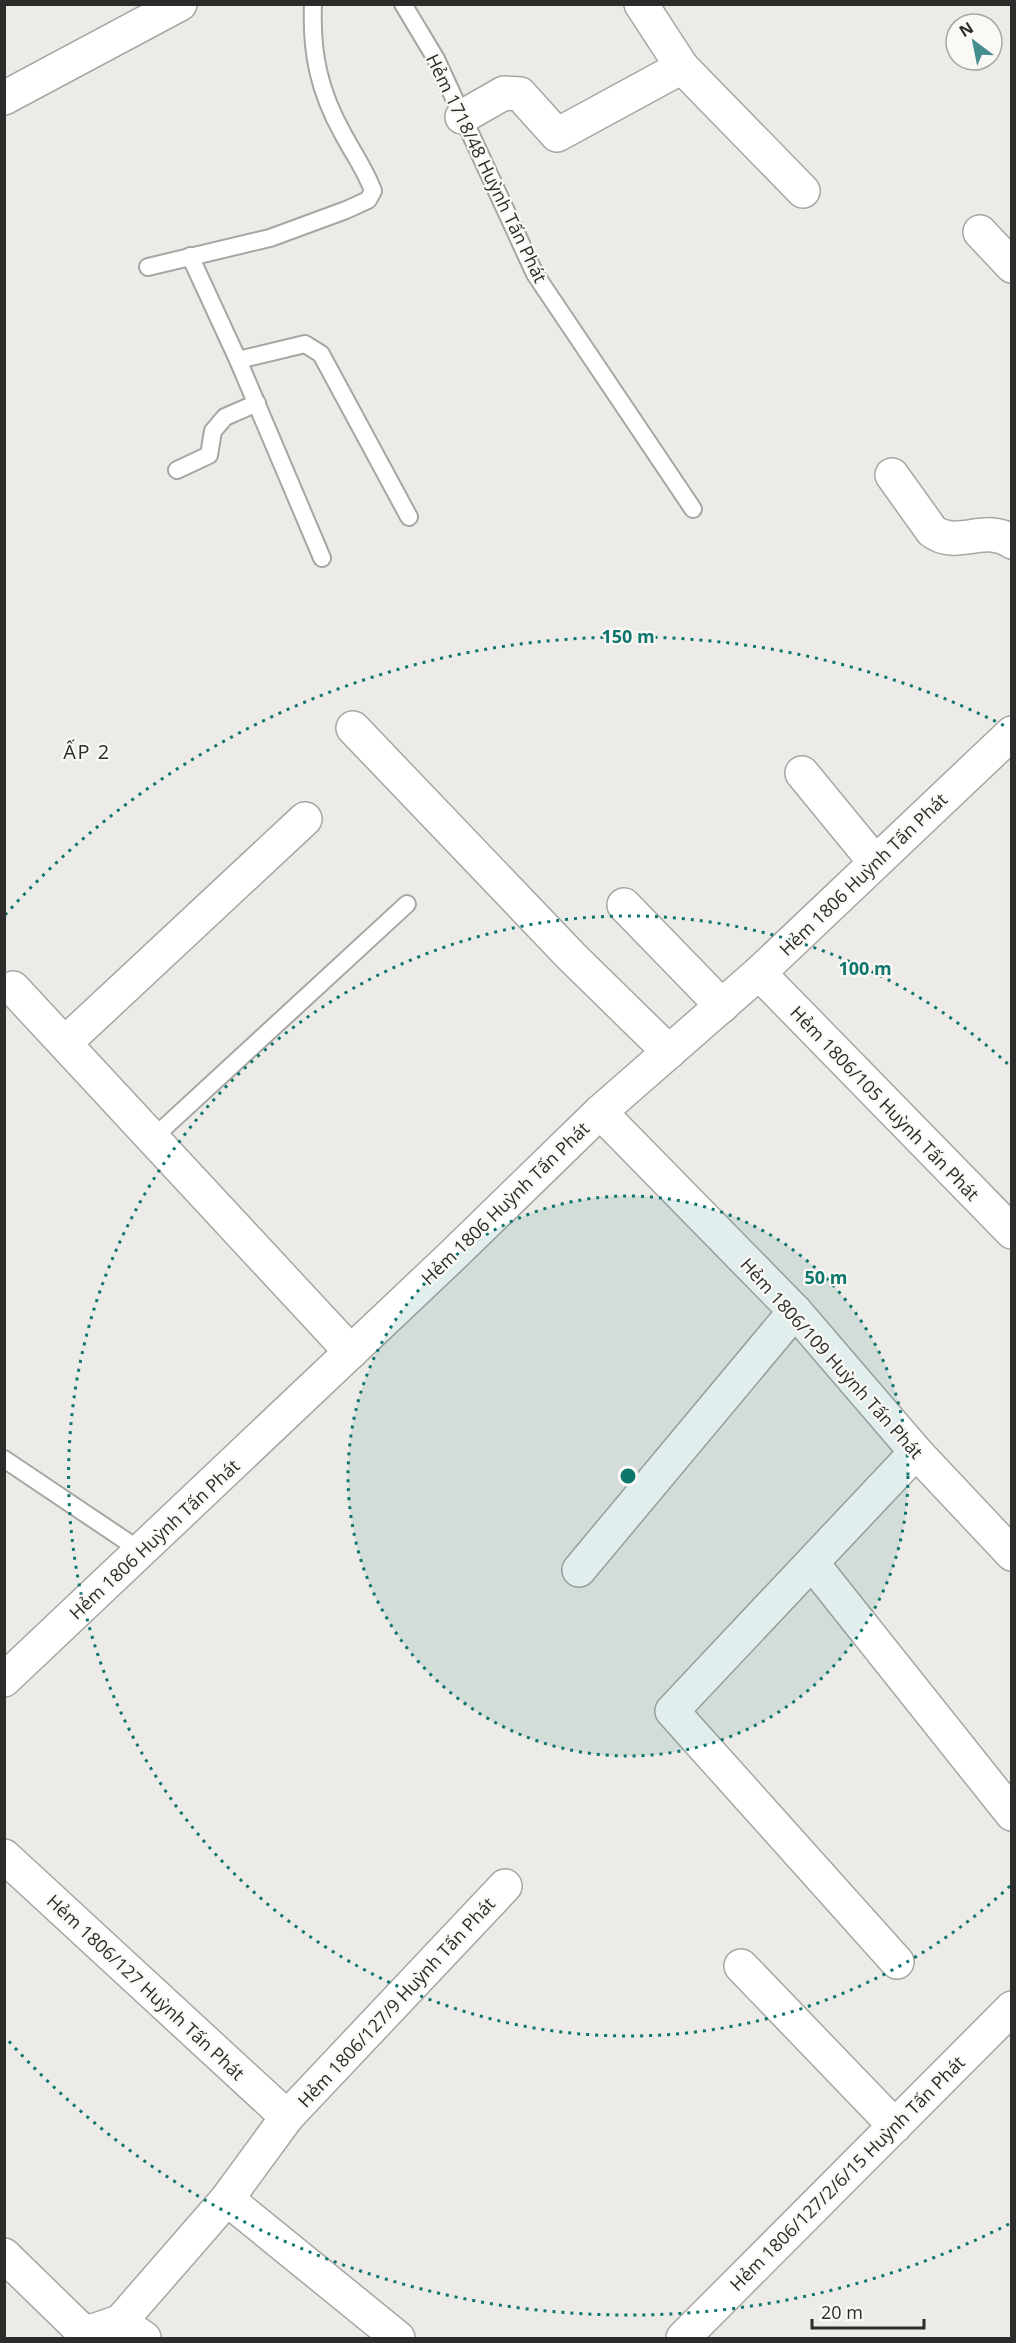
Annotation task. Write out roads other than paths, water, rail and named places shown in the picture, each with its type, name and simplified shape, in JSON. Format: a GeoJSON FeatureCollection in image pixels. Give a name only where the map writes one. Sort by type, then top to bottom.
{"type":"FeatureCollection","features":[{"type":"Feature","properties":{"kind":"street"},"geometry":{"type":"LineString","coordinates":[[4,98],[180,4]]}},
{"type":"Feature","properties":{"kind":"street"},"geometry":{"type":"LineString","coordinates":[[642,4],[682,67],[803,190]]}},
{"type":"Feature","properties":{"kind":"street"},"geometry":{"type":"LineString","coordinates":[[462,117],[504,93],[520,94],[557,135],[682,67]]}},
{"type":"Feature","properties":{"kind":"street"},"geometry":{"type":"LineString","coordinates":[[980,232],[1011,266]]}},
{"type":"Feature","properties":{"kind":"street"},"geometry":{"type":"LineString","coordinates":[[892,475],[938,536],[969,538],[992,533],[1011,542]]}},
{"type":"Feature","properties":{"kind":"street"},"geometry":{"type":"LineString","coordinates":[[352,728],[571,957],[669,1052]]}},
{"type":"Feature","properties":{"kind":"street","name":"Hẻm 1806 Huỳnh Tấn Phát"},"geometry":{"type":"LineString","coordinates":[[4,1680],[351,1352],[600,1112],[759,973],[1011,733]]}},
{"type":"Feature","properties":{"kind":"street"},"geometry":{"type":"LineString","coordinates":[[801,772],[876,862]]}},
{"type":"Feature","properties":{"kind":"street"},"geometry":{"type":"LineString","coordinates":[[65,1043],[305,819]]}},
{"type":"Feature","properties":{"kind":"street"},"geometry":{"type":"LineString","coordinates":[[624,904],[722,1006]]}},
{"type":"Feature","properties":{"kind":"street","name":"Hẻm 1806/105 Huỳnh Tấn Phát"},"geometry":{"type":"LineString","coordinates":[[759,973],[1011,1232]]}},
{"type":"Feature","properties":{"kind":"street"},"geometry":{"type":"LineString","coordinates":[[13,988],[351,1352]]}},
{"type":"Feature","properties":{"kind":"street","name":"Hẻm 1806/109 Huỳnh Tấn Phát"},"geometry":{"type":"LineString","coordinates":[[600,1112],[795,1311],[916,1452],[1011,1554]]}},
{"type":"Feature","properties":{"kind":"street"},"geometry":{"type":"LineString","coordinates":[[579,1570],[795,1311]]}},
{"type":"Feature","properties":{"kind":"street"},"geometry":{"type":"LineString","coordinates":[[897,1962],[672,1711],[916,1452]]}},
{"type":"Feature","properties":{"kind":"street"},"geometry":{"type":"LineString","coordinates":[[812,1563],[1011,1814]]}},
{"type":"Feature","properties":{"kind":"street","name":"Hẻm 1806/127 Huỳnh Tấn Phát"},"geometry":{"type":"LineString","coordinates":[[4,1856],[287,2117]]}},
{"type":"Feature","properties":{"kind":"street","name":"Hẻm 1806/127/9 Huỳnh Tấn Phát"},"geometry":{"type":"LineString","coordinates":[[132,2330],[287,2117],[505,1886]]}},
{"type":"Feature","properties":{"kind":"street"},"geometry":{"type":"LineString","coordinates":[[741,1966],[895,2126]]}},
{"type":"Feature","properties":{"kind":"street","name":"Hẻm 1806/127/2/6/15 Huỳnh Tấn Phát"},"geometry":{"type":"LineString","coordinates":[[683,2338],[1011,2008]]}},
{"type":"Feature","properties":{"kind":"street"},"geometry":{"type":"LineString","coordinates":[[227,2199],[398,2338]]}},
{"type":"Feature","properties":{"kind":"street"},"geometry":{"type":"LineString","coordinates":[[4,2255],[82,2331],[96,2331],[103,2326],[132,2330]]}},
{"type":"Feature","properties":{"kind":"lane"},"geometry":{"type":"LineString","coordinates":[[148,267],[270,238],[368,200],[373,191],[369,180],[341,132],[324,93],[315,62],[313,4]]}},
{"type":"Feature","properties":{"kind":"lane","name":"Hẻm 1718/48 Huỳnh Tấn Phát"},"geometry":{"type":"LineString","coordinates":[[403,4],[436,59],[535,274],[693,509]]}},
{"type":"Feature","properties":{"kind":"lane"},"geometry":{"type":"LineString","coordinates":[[190,256],[257,403],[322,558]]}},
{"type":"Feature","properties":{"kind":"lane"},"geometry":{"type":"LineString","coordinates":[[238,360],[305,344],[321,354],[409,517]]}},
{"type":"Feature","properties":{"kind":"lane"},"geometry":{"type":"LineString","coordinates":[[177,470],[209,455],[213,431],[225,417],[257,403]]}},
{"type":"Feature","properties":{"kind":"lane"},"geometry":{"type":"LineString","coordinates":[[153,1138],[407,904]]}},
{"type":"Feature","properties":{"kind":"lane"},"geometry":{"type":"LineString","coordinates":[[4,1459],[141,1551]]}},
{"type":"Feature","properties":{"kind":"district","name":"ẤP 2"},"geometry":{"type":"Point","coordinates":[87,751]}}]}
